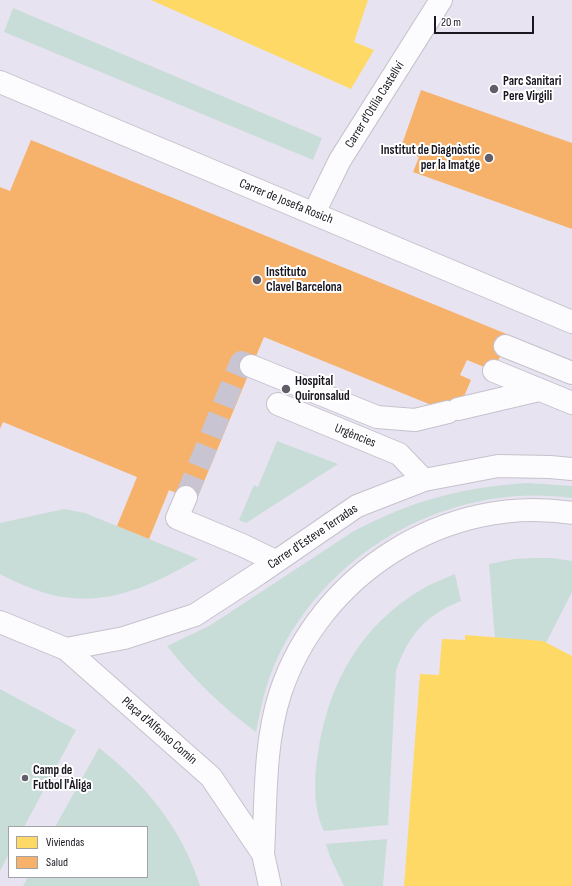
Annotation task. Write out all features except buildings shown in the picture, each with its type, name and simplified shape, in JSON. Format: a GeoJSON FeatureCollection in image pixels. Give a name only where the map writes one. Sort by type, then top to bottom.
{"type":"FeatureCollection","features":[{"type":"Feature","properties":{"kind":"street","name":"Carrer d'Otília Castellví"},"geometry":{"type":"LineString","coordinates":[[314,213],[340,160],[441,0]]}},
{"type":"Feature","properties":{"kind":"street","name":"Carrer de Josefa Rosich"},"geometry":{"type":"LineString","coordinates":[[0,82],[572,322]]}},
{"type":"Feature","properties":{"kind":"street"},"geometry":{"type":"LineString","coordinates":[[505,346],[572,373]]}},
{"type":"Feature","properties":{"kind":"street"},"geometry":{"type":"LineString","coordinates":[[251,366],[377,417],[415,420],[539,390]]}},
{"type":"Feature","properties":{"kind":"street"},"geometry":{"type":"LineString","coordinates":[[494,371],[572,403]]}},
{"type":"Feature","properties":{"kind":"street","name":"Urgències"},"geometry":{"type":"LineString","coordinates":[[278,404],[399,454],[424,480]]}},
{"type":"Feature","properties":{"kind":"street","name":"Carrer d'Esteve Terradas"},"geometry":{"type":"LineString","coordinates":[[66,649],[124,638],[195,615],[357,506],[424,480],[498,466],[572,469]]}},
{"type":"Feature","properties":{"kind":"street"},"geometry":{"type":"LineString","coordinates":[[186,497],[177,518],[242,545],[275,561]]}},
{"type":"Feature","properties":{"kind":"street"},"geometry":{"type":"LineString","coordinates":[[263,854],[273,728],[280,694],[306,638],[322,615],[348,587],[395,549],[438,528],[488,514],[512,510],[534,509],[572,513]]}},
{"type":"Feature","properties":{"kind":"street","name":"Plaça d'Alfonso Comín"},"geometry":{"type":"LineString","coordinates":[[0,622],[66,649],[211,777],[263,854],[272,884]]}},
{"type":"Feature","properties":{"kind":"shaded area"},"geometry":{"type":"Polygon","coordinates":[[[13,8],[322,138],[313,160],[4,32],[13,8]]]}},
{"type":"Feature","properties":{"kind":"shaded area"},"geometry":{"type":"Polygon","coordinates":[[[277,441],[338,464],[246,523],[239,520],[254,485],[258,487],[277,441]]]}},
{"type":"Feature","properties":{"kind":"shaded area"},"geometry":{"type":"Polygon","coordinates":[[[528,483],[572,486],[572,498],[527,496],[482,501],[439,512],[399,531],[361,555],[328,585],[299,620],[277,659],[267,686],[256,732],[231,713],[208,692],[167,646],[209,626],[354,531],[376,520],[418,503],[439,497],[482,488],[528,483]]]}},
{"type":"Feature","properties":{"kind":"shaded area"},"geometry":{"type":"Polygon","coordinates":[[[64,509],[85,513],[198,559],[148,585],[124,593],[101,598],[78,599],[53,595],[28,587],[0,574],[0,523],[64,509]]]}},
{"type":"Feature","properties":{"kind":"shaded area"},"geometry":{"type":"Polygon","coordinates":[[[552,558],[572,561],[572,592],[546,643],[543,641],[495,639],[489,564],[514,559],[552,558]]]}},
{"type":"Feature","properties":{"kind":"shaded area"},"geometry":{"type":"Polygon","coordinates":[[[455,574],[461,601],[437,613],[420,628],[406,647],[396,671],[388,825],[324,831],[320,822],[315,793],[318,753],[330,703],[350,659],[364,639],[400,604],[422,589],[455,574]]]}},
{"type":"Feature","properties":{"kind":"shaded area","name":"Camp de Futbol l'Àliga"},"geometry":{"type":"Polygon","coordinates":[[[0,689],[76,730],[25,826],[8,826],[8,856],[0,871],[0,689]]]}},
{"type":"Feature","properties":{"kind":"shaded area"},"geometry":{"type":"Polygon","coordinates":[[[99,748],[132,776],[160,809],[184,846],[193,865],[200,886],[23,886],[27,878],[148,878],[148,826],[56,826],[99,748]]]}},
{"type":"Feature","properties":{"kind":"shaded area"},"geometry":{"type":"Polygon","coordinates":[[[387,839],[383,886],[344,886],[330,857],[326,844],[387,839]]]}},
{"type":"Feature","properties":{"kind":"tunnel"},"geometry":{"type":"LineString","coordinates":[[186,497],[241,362],[251,366]]}},
{"type":"Feature","properties":{"kind":"place","name":"Parc Sanitari Pere Virgili"},"geometry":{"type":"Point","coordinates":[494,89]}},
{"type":"Feature","properties":{"kind":"place","name":"Institut de Diagnòstic per la Imatge"},"geometry":{"type":"Point","coordinates":[489,158]}},
{"type":"Feature","properties":{"kind":"place","name":"Instituto Clavel Barcelona"},"geometry":{"type":"Point","coordinates":[257,280]}},
{"type":"Feature","properties":{"kind":"place","name":"Hospital Quironsalud"},"geometry":{"type":"Point","coordinates":[286,389]}},
{"type":"Feature","properties":{"kind":"place","name":"Camp de Futbol l'Àliga"},"geometry":{"type":"Point","coordinates":[25,778]}}]}
